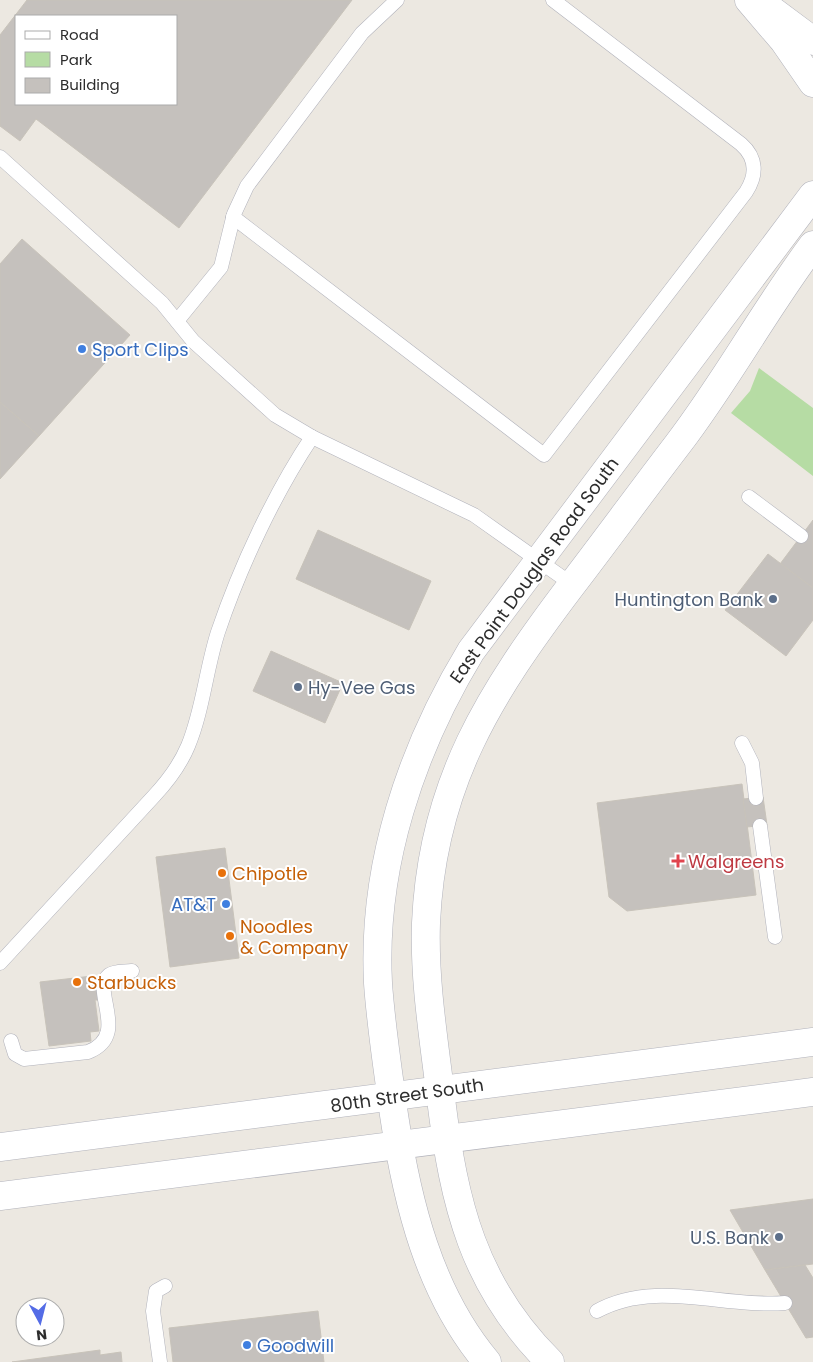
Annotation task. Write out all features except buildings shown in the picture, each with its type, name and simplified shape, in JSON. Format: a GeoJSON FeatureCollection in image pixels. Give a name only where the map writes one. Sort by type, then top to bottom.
{"type":"FeatureCollection","features":[{"type":"Feature","properties":{"kind":"street"},"geometry":{"type":"LineString","coordinates":[[749,0],[784,41],[813,83]]}},
{"type":"Feature","properties":{"kind":"street"},"geometry":{"type":"LineString","coordinates":[[759,0],[813,41]]}},
{"type":"Feature","properties":{"kind":"street","name":"East Point Douglas Road South"},"geometry":{"type":"LineString","coordinates":[[487,1362],[459,1323],[430,1262],[406,1183],[399,1146],[381,1016],[378,958],[383,892],[400,809],[418,754],[448,689],[471,651],[813,195]]}},
{"type":"Feature","properties":{"kind":"street"},"geometry":{"type":"LineString","coordinates":[[550,1362],[512,1318],[478,1261],[460,1208],[446,1139],[428,992],[426,944],[432,864],[444,811],[461,762],[488,705],[516,660],[713,397],[788,279],[813,245]]}},
{"type":"Feature","properties":{"kind":"street","name":"80th Street South"},"geometry":{"type":"LineString","coordinates":[[0,1147],[813,1042]]}},
{"type":"Feature","properties":{"kind":"street"},"geometry":{"type":"LineString","coordinates":[[0,1196],[813,1092]]}},
{"type":"Feature","properties":{"kind":"lane"},"geometry":{"type":"LineString","coordinates":[[177,321],[221,268],[233,217],[247,186],[362,33],[397,0]]}},
{"type":"Feature","properties":{"kind":"lane"},"geometry":{"type":"LineString","coordinates":[[233,217],[544,455],[746,192],[753,178],[754,168],[749,153],[741,144],[552,0]]}},
{"type":"Feature","properties":{"kind":"lane"},"geometry":{"type":"LineString","coordinates":[[0,157],[162,303],[193,341],[275,415],[312,437],[463,508],[496,528],[572,585]]}},
{"type":"Feature","properties":{"kind":"lane"},"geometry":{"type":"LineString","coordinates":[[0,963],[154,796],[177,766],[191,737],[211,655],[229,603],[287,475],[312,437]]}},
{"type":"Feature","properties":{"kind":"lane"},"geometry":{"type":"LineString","coordinates":[[749,497],[801,536]]}},
{"type":"Feature","properties":{"kind":"lane"},"geometry":{"type":"LineString","coordinates":[[742,744],[752,764],[756,798]]}},
{"type":"Feature","properties":{"kind":"lane"},"geometry":{"type":"LineString","coordinates":[[760,826],[775,936]]}},
{"type":"Feature","properties":{"kind":"lane"},"geometry":{"type":"LineString","coordinates":[[11,1041],[15,1054],[24,1059],[88,1052],[96,1048],[105,1039],[109,1027],[104,987],[106,978],[114,973],[132,971]]}},
{"type":"Feature","properties":{"kind":"lane"},"geometry":{"type":"LineString","coordinates":[[160,1362],[154,1302],[156,1291],[165,1286]]}},
{"type":"Feature","properties":{"kind":"lane"},"geometry":{"type":"LineString","coordinates":[[597,1311],[620,1300],[662,1296],[757,1305],[785,1304]]}},
{"type":"Feature","properties":{"kind":"green space"},"geometry":{"type":"Polygon","coordinates":[[[759,368],[813,408],[813,476],[731,413],[750,391],[759,368]]]}},
{"type":"Feature","properties":{"kind":"place","name":"Sport Clips"},"geometry":{"type":"Point","coordinates":[82,349]}},
{"type":"Feature","properties":{"kind":"place","name":"Huntington Bank"},"geometry":{"type":"Point","coordinates":[773,599]}},
{"type":"Feature","properties":{"kind":"place","name":"Hy-Vee Gas"},"geometry":{"type":"Point","coordinates":[298,687]}},
{"type":"Feature","properties":{"kind":"place","name":"Walgreens"},"geometry":{"type":"Point","coordinates":[678,861]}},
{"type":"Feature","properties":{"kind":"place","name":"Chipotle"},"geometry":{"type":"Point","coordinates":[222,873]}},
{"type":"Feature","properties":{"kind":"place","name":"AT&T"},"geometry":{"type":"Point","coordinates":[226,904]}},
{"type":"Feature","properties":{"kind":"place","name":"Noodles & Company"},"geometry":{"type":"Point","coordinates":[230,936]}},
{"type":"Feature","properties":{"kind":"place","name":"Starbucks"},"geometry":{"type":"Point","coordinates":[77,982]}},
{"type":"Feature","properties":{"kind":"place","name":"U.S. Bank"},"geometry":{"type":"Point","coordinates":[779,1237]}},
{"type":"Feature","properties":{"kind":"place","name":"Goodwill"},"geometry":{"type":"Point","coordinates":[247,1345]}}]}
